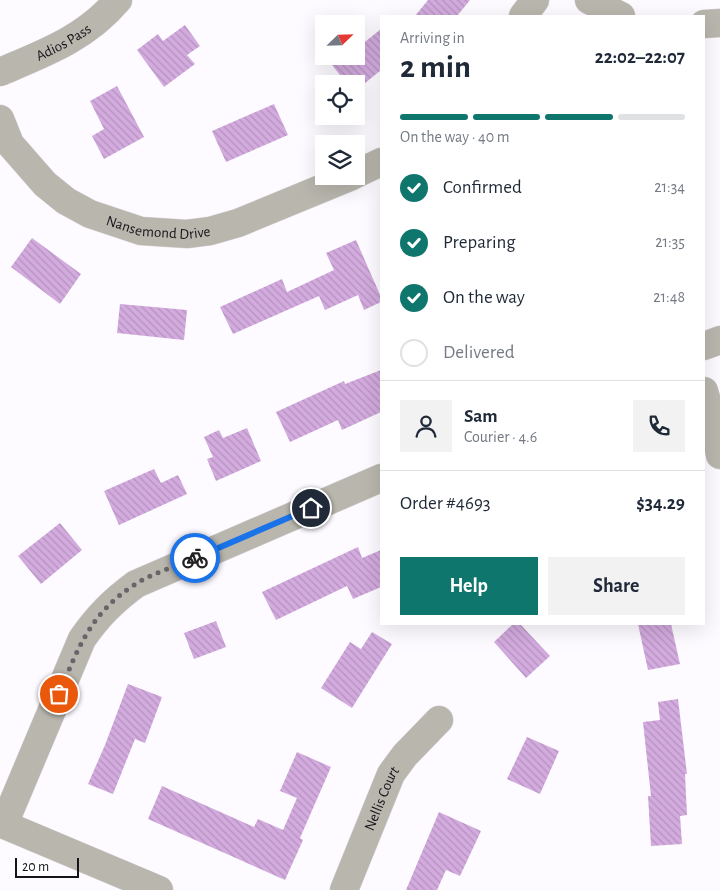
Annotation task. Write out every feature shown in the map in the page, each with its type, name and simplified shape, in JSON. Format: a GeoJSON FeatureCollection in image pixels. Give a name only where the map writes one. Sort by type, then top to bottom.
{"type":"FeatureCollection","features":[{"type":"Feature","properties":{"kind":"street","name":"Adios Pass"},"geometry":{"type":"LineString","coordinates":[[0,72],[86,31],[104,16],[118,0]]}},
{"type":"Feature","properties":{"kind":"street"},"geometry":{"type":"LineString","coordinates":[[524,15],[534,0]]}},
{"type":"Feature","properties":{"kind":"street"},"geometry":{"type":"LineString","coordinates":[[589,0],[619,15]]}},
{"type":"Feature","properties":{"kind":"street"},"geometry":{"type":"LineString","coordinates":[[705,24],[720,23]]}},
{"type":"Feature","properties":{"kind":"street","name":"Nansemond Drive"},"geometry":{"type":"LineString","coordinates":[[0,120],[10,144],[45,184],[66,201],[90,214],[141,231],[188,234],[210,231],[238,223],[330,185]]}},
{"type":"Feature","properties":{"kind":"street"},"geometry":{"type":"LineString","coordinates":[[365,170],[380,162]]}},
{"type":"Feature","properties":{"kind":"street"},"geometry":{"type":"LineString","coordinates":[[705,346],[720,340]]}},
{"type":"Feature","properties":{"kind":"street"},"geometry":{"type":"LineString","coordinates":[[705,394],[716,429],[720,454]]}},
{"type":"Feature","properties":{"kind":"street"},"geometry":{"type":"LineString","coordinates":[[159,890],[2,823],[82,639],[96,619],[115,600],[136,584],[380,478]]}},
{"type":"Feature","properties":{"kind":"street","name":"Nellis Court"},"geometry":{"type":"LineString","coordinates":[[344,890],[391,774],[405,755],[439,720]]}},
{"type":"Feature","properties":{"kind":"building"},"geometry":{"type":"Polygon","coordinates":[[[428,0],[470,0],[458,15],[416,15],[428,0]]]}},
{"type":"Feature","properties":{"kind":"building"},"geometry":{"type":"Polygon","coordinates":[[[185,25],[200,46],[187,55],[195,64],[164,87],[137,50],[158,34],[163,41],[185,25]]]}},
{"type":"Feature","properties":{"kind":"building"},"geometry":{"type":"Polygon","coordinates":[[[380,30],[380,71],[365,83],[365,75],[340,75],[332,65],[365,65],[365,42],[380,30]]]}},
{"type":"Feature","properties":{"kind":"building"},"geometry":{"type":"Polygon","coordinates":[[[117,86],[144,137],[104,159],[92,136],[104,129],[90,101],[117,86]]]}},
{"type":"Feature","properties":{"kind":"building"},"geometry":{"type":"Polygon","coordinates":[[[274,104],[288,135],[226,162],[212,131],[274,104]]]}},
{"type":"Feature","properties":{"kind":"building"},"geometry":{"type":"Polygon","coordinates":[[[32,238],[81,274],[60,304],[11,267],[32,238]]]}},
{"type":"Feature","properties":{"kind":"building"},"geometry":{"type":"Polygon","coordinates":[[[356,240],[380,295],[380,302],[364,310],[358,295],[325,310],[319,296],[233,334],[220,307],[282,279],[287,292],[334,270],[326,253],[356,240]]]}},
{"type":"Feature","properties":{"kind":"building"},"geometry":{"type":"Polygon","coordinates":[[[120,304],[187,310],[184,340],[117,333],[120,304]]]}},
{"type":"Feature","properties":{"kind":"building"},"geometry":{"type":"Polygon","coordinates":[[[380,370],[380,412],[342,430],[338,420],[290,442],[276,412],[344,381],[345,384],[380,370]]]}},
{"type":"Feature","properties":{"kind":"building"},"geometry":{"type":"Polygon","coordinates":[[[247,428],[261,461],[216,481],[207,459],[213,457],[204,437],[219,430],[223,438],[247,428]]]}},
{"type":"Feature","properties":{"kind":"building"},"geometry":{"type":"Polygon","coordinates":[[[154,469],[161,483],[178,475],[187,494],[119,525],[104,491],[154,469]]]}},
{"type":"Feature","properties":{"kind":"building"},"geometry":{"type":"Polygon","coordinates":[[[60,523],[82,550],[41,584],[18,556],[60,523]]]}},
{"type":"Feature","properties":{"kind":"building"},"geometry":{"type":"Polygon","coordinates":[[[358,547],[362,558],[380,550],[380,587],[353,599],[347,586],[276,620],[262,592],[358,547]]]}},
{"type":"Feature","properties":{"kind":"building"},"geometry":{"type":"Polygon","coordinates":[[[216,621],[226,647],[194,659],[184,633],[216,621]]]}},
{"type":"Feature","properties":{"kind":"building"},"geometry":{"type":"Polygon","coordinates":[[[512,625],[521,625],[550,656],[526,678],[494,642],[512,625]]]}},
{"type":"Feature","properties":{"kind":"building"},"geometry":{"type":"Polygon","coordinates":[[[638,625],[671,625],[680,664],[648,670],[638,625]]]}},
{"type":"Feature","properties":{"kind":"building"},"geometry":{"type":"Polygon","coordinates":[[[372,632],[392,644],[352,708],[321,688],[350,642],[361,649],[372,632]]]}},
{"type":"Feature","properties":{"kind":"building"},"geometry":{"type":"Polygon","coordinates":[[[128,684],[162,697],[145,743],[135,739],[113,794],[88,784],[128,684]]]}},
{"type":"Feature","properties":{"kind":"building"},"geometry":{"type":"Polygon","coordinates":[[[678,699],[687,774],[685,774],[687,815],[680,816],[682,844],[651,846],[648,796],[651,796],[643,722],[660,720],[658,702],[678,699]]]}},
{"type":"Feature","properties":{"kind":"building"},"geometry":{"type":"Polygon","coordinates":[[[527,737],[559,751],[540,794],[507,779],[527,737]]]}},
{"type":"Feature","properties":{"kind":"building"},"geometry":{"type":"Polygon","coordinates":[[[297,752],[331,767],[300,838],[303,840],[285,880],[148,819],[162,786],[254,827],[258,819],[283,830],[297,798],[280,791],[297,752]]]}},
{"type":"Feature","properties":{"kind":"building"},"geometry":{"type":"Polygon","coordinates":[[[439,812],[481,831],[460,876],[446,870],[437,890],[406,890],[439,812]]]}},
{"type":"Feature","properties":{"kind":"way so far"},"geometry":{"type":"LineString","coordinates":[[59,694],[82,639],[96,619],[115,600],[136,584],[195,558]]}},
{"type":"Feature","properties":{"kind":"route"},"geometry":{"type":"LineString","coordinates":[[195,558],[311,508]]}}]}
